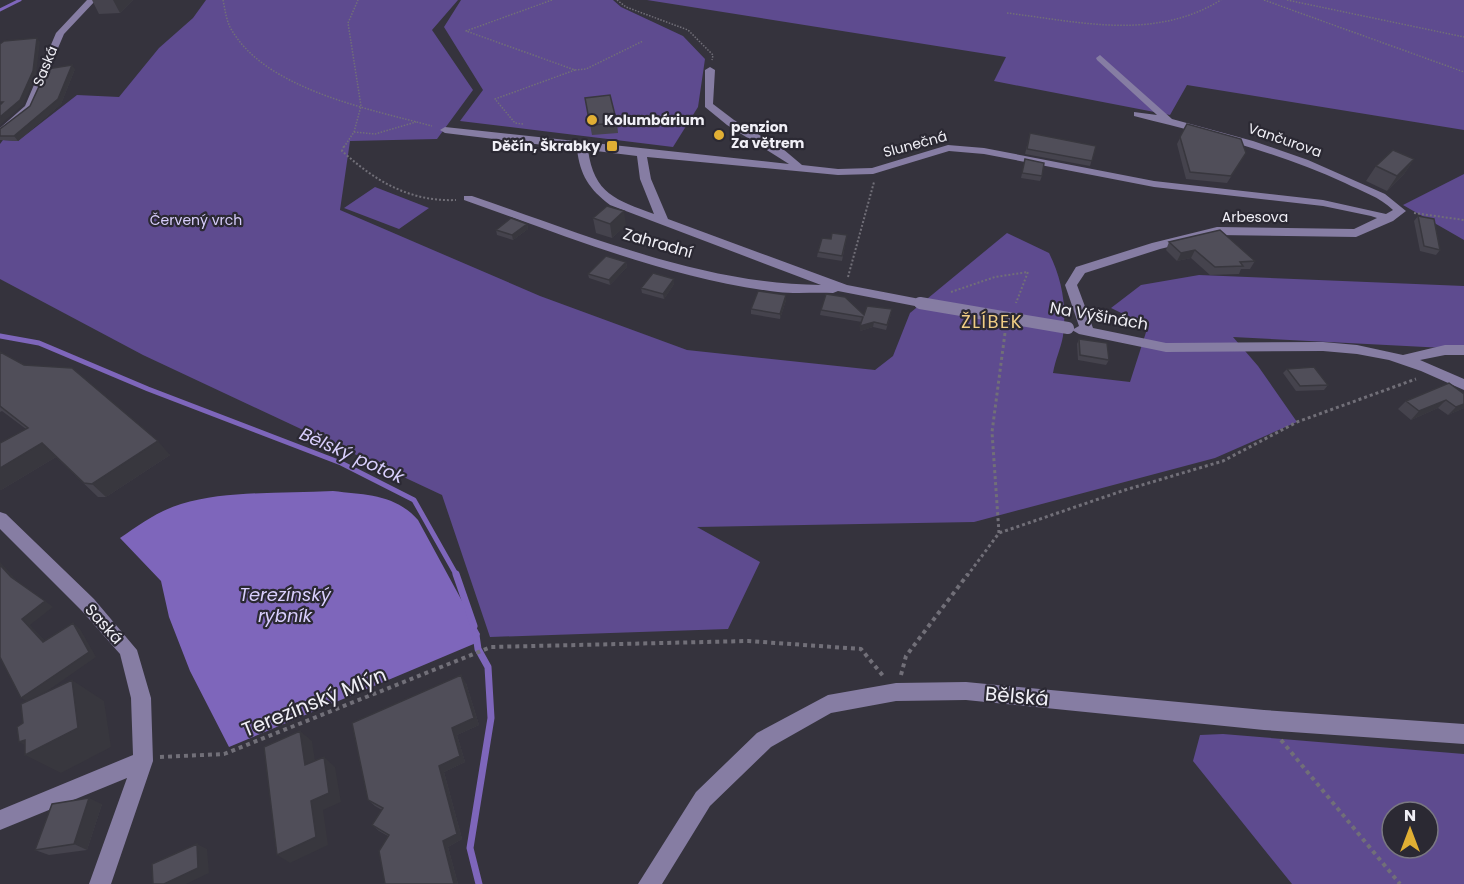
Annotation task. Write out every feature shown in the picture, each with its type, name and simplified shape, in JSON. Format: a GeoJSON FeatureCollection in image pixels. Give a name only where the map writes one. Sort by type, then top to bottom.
{"type":"FeatureCollection","features":[{"type":"Feature","properties":{"kind":"street","name":"Saská"},"geometry":{"type":"LineString","coordinates":[[0,133],[29,107],[60,33],[92,0]]}},
{"type":"Feature","properties":{"kind":"street"},"geometry":{"type":"LineString","coordinates":[[1100,58],[1169,121]]}},
{"type":"Feature","properties":{"kind":"street"},"geometry":{"type":"LineString","coordinates":[[710,70],[708,105],[731,125],[791,159],[800,169]]}},
{"type":"Feature","properties":{"kind":"street","name":"Vančurova"},"geometry":{"type":"LineString","coordinates":[[1137,114],[1256,144],[1321,168],[1393,202],[1400,211]]}},
{"type":"Feature","properties":{"kind":"street","name":"Slunečná"},"geometry":{"type":"LineString","coordinates":[[445,130],[582,147],[800,169],[873,171],[948,148],[984,151],[1154,184],[1323,203],[1374,213],[1389,219]]}},
{"type":"Feature","properties":{"kind":"street","name":"Na Výšinách"},"geometry":{"type":"LineString","coordinates":[[582,147],[585,175],[594,189],[614,203],[845,289],[1177,348],[1318,345],[1353,348],[1405,359],[1438,371],[1464,385]]}},
{"type":"Feature","properties":{"kind":"street"},"geometry":{"type":"LineString","coordinates":[[642,153],[641,162],[647,183],[663,221]]}},
{"type":"Feature","properties":{"kind":"street","name":"Zahradní"},"geometry":{"type":"LineString","coordinates":[[468,198],[621,250],[714,277],[776,288],[845,289]]}},
{"type":"Feature","properties":{"kind":"street"},"geometry":{"type":"LineString","coordinates":[[1389,219],[1400,211]]}},
{"type":"Feature","properties":{"kind":"street","name":"Arbesova"},"geometry":{"type":"LineString","coordinates":[[1087,331],[1071,285],[1080,270],[1156,246],[1217,231],[1356,233],[1389,219]]}},
{"type":"Feature","properties":{"kind":"street"},"geometry":{"type":"LineString","coordinates":[[1405,359],[1445,350],[1464,350]]}},
{"type":"Feature","properties":{"kind":"street","name":"Saská"},"geometry":{"type":"LineString","coordinates":[[0,519],[88,605],[128,650],[141,698],[143,761],[100,884]]}},
{"type":"Feature","properties":{"kind":"street","name":"Bělská"},"geometry":{"type":"LineString","coordinates":[[649,884],[703,799],[764,740],[828,704],[896,692],[966,691],[1264,720],[1464,734]]}},
{"type":"Feature","properties":{"kind":"street"},"geometry":{"type":"LineString","coordinates":[[0,820],[143,761]]}},
{"type":"Feature","properties":{"kind":"path"},"geometry":{"type":"LineString","coordinates":[[223,0],[230,27],[252,56],[298,84],[361,106],[445,130]]}},
{"type":"Feature","properties":{"kind":"path"},"geometry":{"type":"LineString","coordinates":[[358,0],[348,23],[361,106],[354,132],[347,139],[342,151],[381,183],[436,203],[468,198]]}},
{"type":"Feature","properties":{"kind":"path"},"geometry":{"type":"LineString","coordinates":[[552,0],[466,31],[575,70]]}},
{"type":"Feature","properties":{"kind":"path"},"geometry":{"type":"LineString","coordinates":[[617,0],[626,7],[688,30],[713,55],[710,70]]}},
{"type":"Feature","properties":{"kind":"path"},"geometry":{"type":"LineString","coordinates":[[1007,13],[1148,27],[1186,21],[1221,0]]}},
{"type":"Feature","properties":{"kind":"path"},"geometry":{"type":"LineString","coordinates":[[1264,0],[1464,72]]}},
{"type":"Feature","properties":{"kind":"path"},"geometry":{"type":"LineString","coordinates":[[1287,0],[1464,37]]}},
{"type":"Feature","properties":{"kind":"path"},"geometry":{"type":"LineString","coordinates":[[526,125],[515,123],[495,99],[575,70],[586,69],[643,41]]}},
{"type":"Feature","properties":{"kind":"path"},"geometry":{"type":"LineString","coordinates":[[354,132],[375,134],[417,122]]}},
{"type":"Feature","properties":{"kind":"path"},"geometry":{"type":"LineString","coordinates":[[845,289],[875,184],[873,171]]}},
{"type":"Feature","properties":{"kind":"path"},"geometry":{"type":"LineString","coordinates":[[1400,211],[1464,220]]}},
{"type":"Feature","properties":{"kind":"path"},"geometry":{"type":"LineString","coordinates":[[920,303],[995,277],[1028,272],[1014,307]]}},
{"type":"Feature","properties":{"kind":"path"},"geometry":{"type":"LineString","coordinates":[[999,533],[992,432],[1007,328]]}},
{"type":"Feature","properties":{"kind":"path"},"geometry":{"type":"LineString","coordinates":[[896,692],[906,656],[999,533],[1075,509],[1125,490],[1223,461],[1297,422],[1438,371]]}},
{"type":"Feature","properties":{"kind":"path","name":"Terezínský Mlýn"},"geometry":{"type":"LineString","coordinates":[[143,761],[169,756],[224,754],[491,646],[748,641],[861,649],[896,692]]}},
{"type":"Feature","properties":{"kind":"path"},"geometry":{"type":"LineString","coordinates":[[1264,720],[1400,884]]}},
{"type":"Feature","properties":{"kind":"green space","name":"Červený vrch"},"geometry":{"type":"Polygon","coordinates":[[[206,0],[458,0],[432,30],[473,90],[437,139],[350,141],[340,210],[540,296],[687,350],[875,370],[893,356],[910,313],[1007,233],[1049,253],[1057,273],[1064,304],[1064,325],[1053,373],[1130,382],[1148,326],[1111,308],[1141,285],[1199,275],[1464,286],[1464,349],[1233,337],[1258,366],[1297,422],[1215,458],[974,522],[697,527],[760,562],[728,629],[490,637],[442,495],[143,355],[0,279],[0,144],[3,140],[18,141],[77,95],[119,97],[159,48],[193,18],[206,0]]]}},
{"type":"Feature","properties":{"kind":"green space"},"geometry":{"type":"Polygon","coordinates":[[[461,0],[613,0],[621,7],[683,36],[705,59],[698,107],[673,147],[460,121],[483,90],[444,27],[461,0]]]}},
{"type":"Feature","properties":{"kind":"green space"},"geometry":{"type":"Polygon","coordinates":[[[647,0],[1464,0],[1464,130],[1187,85],[1170,115],[994,81],[1006,57],[647,0]]]}},
{"type":"Feature","properties":{"kind":"green space"},"geometry":{"type":"Polygon","coordinates":[[[1464,174],[1464,240],[1403,205],[1464,174]]]}},
{"type":"Feature","properties":{"kind":"green space"},"geometry":{"type":"Polygon","coordinates":[[[375,187],[429,208],[399,229],[344,208],[375,187]]]}},
{"type":"Feature","properties":{"kind":"green space"},"geometry":{"type":"Polygon","coordinates":[[[1223,734],[1464,754],[1464,884],[1292,884],[1193,761],[1200,735],[1223,734]]]}},
{"type":"Feature","properties":{"kind":"water","name":"Terezínský rybník"},"geometry":{"type":"Polygon","coordinates":[[[333,491],[379,497],[390,500],[409,511],[418,520],[480,634],[476,643],[229,747],[190,671],[169,617],[161,581],[120,538],[164,510],[199,500],[218,496],[333,491]]]}},
{"type":"Feature","properties":{"kind":"building"},"geometry":{"type":"Polygon","coordinates":[[[37,38],[33,71],[20,100],[0,117],[0,105],[3,102],[0,102],[0,44],[4,41],[37,38]]]}},
{"type":"Feature","properties":{"kind":"building"},"geometry":{"type":"Polygon","coordinates":[[[72,65],[58,99],[14,136],[0,136],[0,129],[30,106],[47,69],[72,65]]]}},
{"type":"Feature","properties":{"kind":"building"},"geometry":{"type":"Polygon","coordinates":[[[610,95],[617,123],[590,125],[585,98],[610,95]]]}},
{"type":"Feature","properties":{"kind":"building"},"geometry":{"type":"Polygon","coordinates":[[[1187,124],[1241,139],[1246,153],[1231,176],[1190,172],[1180,137],[1187,124]]]}},
{"type":"Feature","properties":{"kind":"building"},"geometry":{"type":"Polygon","coordinates":[[[1030,133],[1096,146],[1092,161],[1027,149],[1030,133]]]}},
{"type":"Feature","properties":{"kind":"building"},"geometry":{"type":"Polygon","coordinates":[[[1393,150],[1414,159],[1397,176],[1376,166],[1393,150]]]}},
{"type":"Feature","properties":{"kind":"building"},"geometry":{"type":"Polygon","coordinates":[[[1025,159],[1044,163],[1042,176],[1022,173],[1025,159]]]}},
{"type":"Feature","properties":{"kind":"building"},"geometry":{"type":"Polygon","coordinates":[[[607,206],[624,211],[610,224],[593,218],[607,206]]]}},
{"type":"Feature","properties":{"kind":"building"},"geometry":{"type":"Polygon","coordinates":[[[1418,216],[1434,219],[1440,250],[1424,246],[1418,216]]]}},
{"type":"Feature","properties":{"kind":"building"},"geometry":{"type":"Polygon","coordinates":[[[511,218],[527,224],[512,235],[496,230],[511,218]]]}},
{"type":"Feature","properties":{"kind":"building"},"geometry":{"type":"Polygon","coordinates":[[[1220,230],[1255,261],[1240,262],[1243,266],[1215,267],[1195,250],[1181,253],[1169,242],[1220,230]]]}},
{"type":"Feature","properties":{"kind":"building"},"geometry":{"type":"Polygon","coordinates":[[[832,233],[847,235],[842,256],[818,252],[822,238],[831,239],[832,233]]]}},
{"type":"Feature","properties":{"kind":"building"},"geometry":{"type":"Polygon","coordinates":[[[606,256],[626,262],[609,280],[588,274],[606,256]]]}},
{"type":"Feature","properties":{"kind":"building"},"geometry":{"type":"Polygon","coordinates":[[[653,273],[674,279],[663,294],[641,288],[653,273]]]}},
{"type":"Feature","properties":{"kind":"building"},"geometry":{"type":"Polygon","coordinates":[[[758,291],[786,295],[780,314],[751,309],[758,291]]]}},
{"type":"Feature","properties":{"kind":"building"},"geometry":{"type":"Polygon","coordinates":[[[826,294],[845,297],[864,315],[867,306],[892,309],[887,325],[874,322],[860,326],[863,317],[821,310],[826,294]]]}},
{"type":"Feature","properties":{"kind":"building"},"geometry":{"type":"Polygon","coordinates":[[[1079,339],[1107,343],[1109,360],[1080,355],[1079,339]]]}},
{"type":"Feature","properties":{"kind":"building"},"geometry":{"type":"Polygon","coordinates":[[[0,352],[24,365],[72,368],[158,441],[92,484],[84,483],[42,443],[0,468],[0,443],[28,428],[0,406],[0,352]]]}},
{"type":"Feature","properties":{"kind":"building"},"geometry":{"type":"Polygon","coordinates":[[[1314,367],[1328,385],[1300,386],[1287,369],[1314,367]]]}},
{"type":"Feature","properties":{"kind":"building"},"geometry":{"type":"Polygon","coordinates":[[[1449,383],[1464,394],[1464,404],[1456,407],[1446,400],[1419,411],[1406,401],[1449,383]]]}},
{"type":"Feature","properties":{"kind":"building"},"geometry":{"type":"Polygon","coordinates":[[[0,565],[11,577],[45,601],[22,619],[43,642],[73,623],[89,652],[21,698],[0,657],[0,565]]]}},
{"type":"Feature","properties":{"kind":"building"},"geometry":{"type":"Polygon","coordinates":[[[461,675],[474,718],[452,728],[460,756],[439,766],[457,834],[443,841],[454,884],[385,884],[379,851],[389,835],[372,825],[383,808],[368,800],[352,723],[461,675]]]}},
{"type":"Feature","properties":{"kind":"building"},"geometry":{"type":"Polygon","coordinates":[[[72,680],[78,728],[25,755],[25,740],[19,742],[17,727],[23,723],[21,704],[72,680]]]}},
{"type":"Feature","properties":{"kind":"building"},"geometry":{"type":"Polygon","coordinates":[[[300,731],[305,765],[324,757],[329,793],[311,801],[316,837],[277,855],[264,747],[300,731]]]}},
{"type":"Feature","properties":{"kind":"building"},"geometry":{"type":"Polygon","coordinates":[[[89,798],[74,844],[35,850],[52,804],[89,798]]]}},
{"type":"Feature","properties":{"kind":"building"},"geometry":{"type":"Polygon","coordinates":[[[197,844],[198,868],[164,884],[153,884],[152,864],[197,844]]]}},
{"type":"Feature","properties":{"kind":"waterway","name":"Bělský potok"},"geometry":{"type":"LineString","coordinates":[[0,10],[20,0]]}},
{"type":"Feature","properties":{"kind":"waterway","name":"Bělský potok"},"geometry":{"type":"LineString","coordinates":[[0,336],[39,343],[148,389],[341,463],[414,500],[456,575]]}},
{"type":"Feature","properties":{"kind":"waterway","name":"Bělský potok"},"geometry":{"type":"LineString","coordinates":[[456,575],[474,626]]}},
{"type":"Feature","properties":{"kind":"waterway","name":"Bělský potok"},"geometry":{"type":"LineString","coordinates":[[476,635],[478,649],[488,667],[491,718],[470,848],[479,884]]}},
{"type":"Feature","properties":{"kind":"place","name":"Kolumbárium"},"geometry":{"type":"Point","coordinates":[592,120]}},
{"type":"Feature","properties":{"kind":"place","name":"penzion Za větrem"},"geometry":{"type":"Point","coordinates":[719,135]}},
{"type":"Feature","properties":{"kind":"place","name":"Děčín, Škrabky"},"geometry":{"type":"Point","coordinates":[612,146]}},
{"type":"Feature","properties":{"kind":"district","name":"ŽLÍBEK"},"geometry":{"type":"Point","coordinates":[992,321]}}]}
